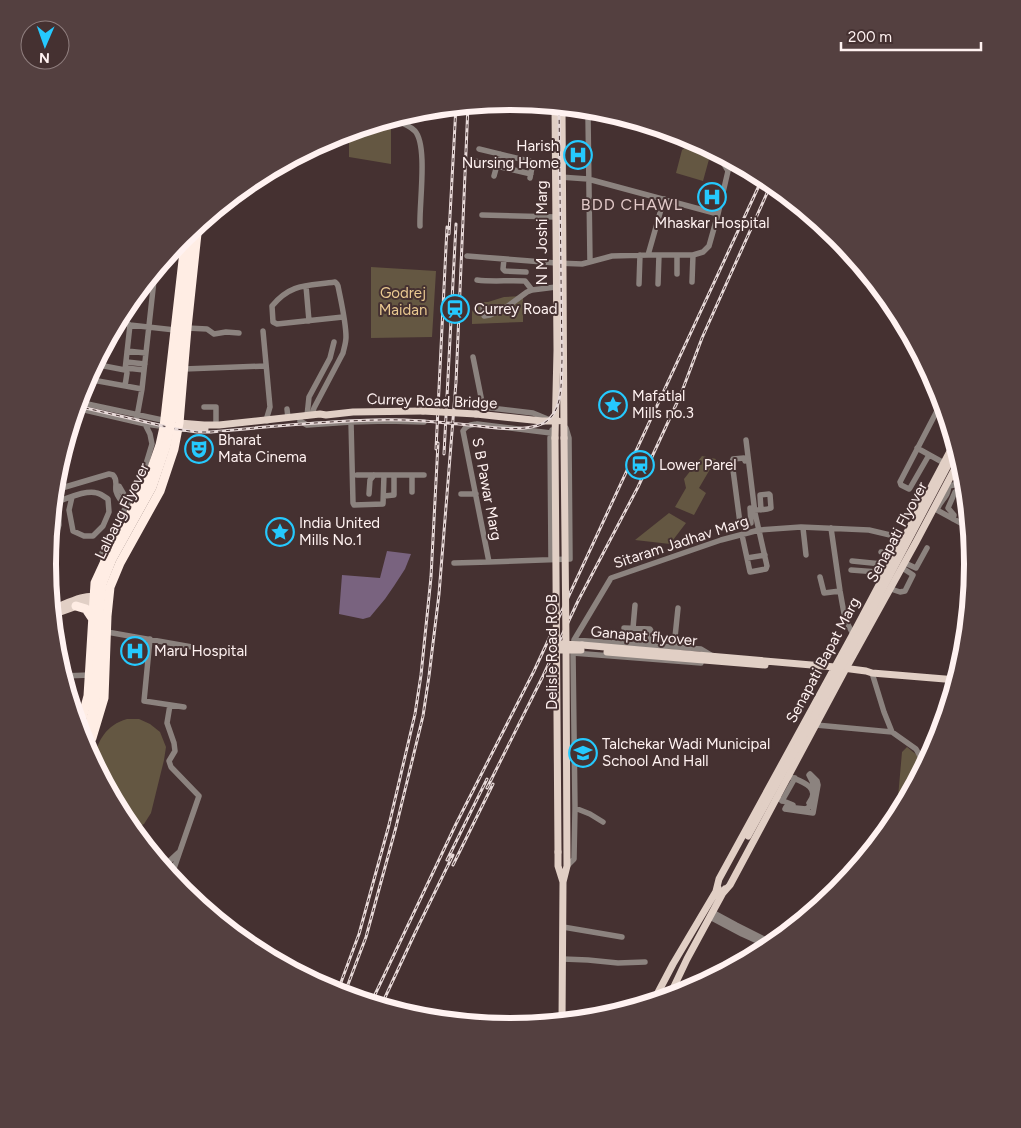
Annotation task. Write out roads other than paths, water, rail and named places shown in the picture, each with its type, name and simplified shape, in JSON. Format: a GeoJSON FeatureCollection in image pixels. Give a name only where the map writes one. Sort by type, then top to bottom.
{"type":"FeatureCollection","features":[{"type":"Feature","properties":{"kind":"highway"},"geometry":{"type":"LineString","coordinates":[[91,739],[104,698],[110,587],[120,564],[160,491],[174,449],[179,426],[197,236]]}},
{"type":"Feature","properties":{"kind":"highway","name":"Lalbaug Flyover"},"geometry":{"type":"LineString","coordinates":[[84,721],[96,696],[102,584],[112,559],[152,487],[166,446],[172,417],[193,240]]}},
{"type":"Feature","properties":{"kind":"highway","name":"Lalbaug Flyover"},"geometry":{"type":"LineString","coordinates":[[84,720],[91,695],[99,584],[110,559],[150,486],[166,437],[170,418],[186,246]]}},
{"type":"Feature","properties":{"kind":"highway"},"geometry":{"type":"LineString","coordinates":[[83,719],[90,675],[95,584],[130,508],[146,485],[165,424],[185,247]]}},
{"type":"Feature","properties":{"kind":"highway"},"geometry":{"type":"LineString","coordinates":[[79,603],[92,618]]}},
{"type":"Feature","properties":{"kind":"main road","name":"N M Joshi Marg"},"geometry":{"type":"LineString","coordinates":[[553,436],[557,350],[556,287],[559,263],[556,217],[559,177],[555,164],[558,113]]}},
{"type":"Feature","properties":{"kind":"main road","name":"N M Joshi Marg"},"geometry":{"type":"LineString","coordinates":[[558,113],[559,263],[564,438]]}},
{"type":"Feature","properties":{"kind":"main road","name":"Currey Road Bridge"},"geometry":{"type":"LineString","coordinates":[[312,416],[354,412],[423,411],[542,421],[564,421]]}},
{"type":"Feature","properties":{"kind":"main road"},"geometry":{"type":"LineString","coordinates":[[179,426],[216,425],[312,416]]}},
{"type":"Feature","properties":{"kind":"main road"},"geometry":{"type":"LineString","coordinates":[[179,426],[203,430],[223,429],[300,421],[312,416]]}},
{"type":"Feature","properties":{"kind":"main road","name":"Delisle Road ROB"},"geometry":{"type":"LineString","coordinates":[[553,436],[558,866],[563,882]]}},
{"type":"Feature","properties":{"kind":"main road","name":"Delisle Road ROB"},"geometry":{"type":"LineString","coordinates":[[563,882],[567,866],[568,649],[564,438]]}},
{"type":"Feature","properties":{"kind":"main road","name":"Senapati Bapat Marg"},"geometry":{"type":"LineString","coordinates":[[719,892],[719,879],[807,720],[950,451]]}},
{"type":"Feature","properties":{"kind":"main road","name":"Senapati Flyover"},"geometry":{"type":"LineString","coordinates":[[719,892],[727,882],[952,458]]}},
{"type":"Feature","properties":{"kind":"main road"},"geometry":{"type":"LineString","coordinates":[[944,462],[948,460],[953,461]]}},
{"type":"Feature","properties":{"kind":"main road","name":"Senapati Flyover"},"geometry":{"type":"LineString","coordinates":[[750,837],[953,464]]}},
{"type":"Feature","properties":{"kind":"main road","name":"Senapati Bapat Marg"},"geometry":{"type":"LineString","coordinates":[[719,892],[730,885],[780,800],[845,670],[944,495],[955,470]]}},
{"type":"Feature","properties":{"kind":"main road"},"geometry":{"type":"LineString","coordinates":[[58,608],[94,600],[109,600]]}},
{"type":"Feature","properties":{"kind":"main road"},"geometry":{"type":"LineString","coordinates":[[59,612],[79,603]]}},
{"type":"Feature","properties":{"kind":"main road","name":"Ganapat flyover"},"geometry":{"type":"LineString","coordinates":[[556,647],[789,664],[950,679]]}},
{"type":"Feature","properties":{"kind":"main road"},"geometry":{"type":"LineString","coordinates":[[558,866],[567,866]]}},
{"type":"Feature","properties":{"kind":"main road"},"geometry":{"type":"LineString","coordinates":[[562,1015],[563,882]]}},
{"type":"Feature","properties":{"kind":"main road"},"geometry":{"type":"LineString","coordinates":[[659,993],[677,969],[688,959],[711,914],[719,892]]}},
{"type":"Feature","properties":{"kind":"main road"},"geometry":{"type":"LineString","coordinates":[[664,991],[719,892]]}},
{"type":"Feature","properties":{"kind":"main road"},"geometry":{"type":"LineString","coordinates":[[672,989],[677,969]]}},
{"type":"Feature","properties":{"kind":"main road"},"geometry":{"type":"LineString","coordinates":[[669,990],[677,969]]}},
{"type":"Feature","properties":{"kind":"street"},"geometry":{"type":"LineString","coordinates":[[588,116],[590,262]]}},
{"type":"Feature","properties":{"kind":"street"},"geometry":{"type":"LineString","coordinates":[[403,123],[415,131],[420,139],[422,154],[420,226]]}},
{"type":"Feature","properties":{"kind":"street"},"geometry":{"type":"LineString","coordinates":[[479,149],[533,162],[555,164]]}},
{"type":"Feature","properties":{"kind":"street"},"geometry":{"type":"LineString","coordinates":[[494,176],[500,154]]}},
{"type":"Feature","properties":{"kind":"street"},"geometry":{"type":"LineString","coordinates":[[475,161],[530,176],[533,162]]}},
{"type":"Feature","properties":{"kind":"street"},"geometry":{"type":"LineString","coordinates":[[725,164],[728,170]]}},
{"type":"Feature","properties":{"kind":"street"},"geometry":{"type":"LineString","coordinates":[[467,256],[582,264],[612,256],[648,254],[692,257],[703,252],[709,246],[729,166]]}},
{"type":"Feature","properties":{"kind":"street"},"geometry":{"type":"LineString","coordinates":[[559,177],[588,179],[718,214]]}},
{"type":"Feature","properties":{"kind":"street"},"geometry":{"type":"LineString","coordinates":[[648,254],[664,199]]}},
{"type":"Feature","properties":{"kind":"street"},"geometry":{"type":"LineString","coordinates":[[482,215],[556,217]]}},
{"type":"Feature","properties":{"kind":"street"},"geometry":{"type":"LineString","coordinates":[[496,215],[496,223]]}},
{"type":"Feature","properties":{"kind":"street"},"geometry":{"type":"LineString","coordinates":[[511,216],[511,224]]}},
{"type":"Feature","properties":{"kind":"street"},"geometry":{"type":"LineString","coordinates":[[524,216],[524,224]]}},
{"type":"Feature","properties":{"kind":"street"},"geometry":{"type":"LineString","coordinates":[[539,217],[539,225]]}},
{"type":"Feature","properties":{"kind":"street"},"geometry":{"type":"LineString","coordinates":[[639,284],[640,255]]}},
{"type":"Feature","properties":{"kind":"street"},"geometry":{"type":"LineString","coordinates":[[658,284],[659,255]]}},
{"type":"Feature","properties":{"kind":"street"},"geometry":{"type":"LineString","coordinates":[[677,257],[677,274]]}},
{"type":"Feature","properties":{"kind":"street"},"geometry":{"type":"LineString","coordinates":[[692,257],[692,282]]}},
{"type":"Feature","properties":{"kind":"street"},"geometry":{"type":"LineString","coordinates":[[504,259],[503,269],[505,271],[526,272]]}},
{"type":"Feature","properties":{"kind":"street"},"geometry":{"type":"LineString","coordinates":[[476,280],[495,282],[506,280],[525,281],[532,290]]}},
{"type":"Feature","properties":{"kind":"street"},"geometry":{"type":"LineString","coordinates":[[136,422],[150,327],[154,282]]}},
{"type":"Feature","properties":{"kind":"street"},"geometry":{"type":"LineString","coordinates":[[312,416],[314,408],[343,353],[346,338],[343,317],[337,284],[334,282],[294,288],[274,304],[271,309],[273,322],[277,324],[343,317]]}},
{"type":"Feature","properties":{"kind":"street"},"geometry":{"type":"LineString","coordinates":[[306,286],[310,321]]}},
{"type":"Feature","properties":{"kind":"street"},"geometry":{"type":"LineString","coordinates":[[483,308],[483,315],[490,315],[508,306],[526,292],[556,287]]}},
{"type":"Feature","properties":{"kind":"street"},"geometry":{"type":"LineString","coordinates":[[126,322],[175,330]]}},
{"type":"Feature","properties":{"kind":"street"},"geometry":{"type":"LineString","coordinates":[[125,325],[129,351],[125,386]]}},
{"type":"Feature","properties":{"kind":"street"},"geometry":{"type":"LineString","coordinates":[[187,328],[207,328],[214,334],[226,332],[239,333]]}},
{"type":"Feature","properties":{"kind":"street"},"geometry":{"type":"LineString","coordinates":[[263,331],[270,407],[267,420]]}},
{"type":"Feature","properties":{"kind":"street"},"geometry":{"type":"LineString","coordinates":[[312,416],[309,397],[330,358],[334,342]]}},
{"type":"Feature","properties":{"kind":"street"},"geometry":{"type":"LineString","coordinates":[[129,351],[145,353]]}},
{"type":"Feature","properties":{"kind":"street"},"geometry":{"type":"LineString","coordinates":[[473,357],[483,407]]}},
{"type":"Feature","properties":{"kind":"street"},"geometry":{"type":"LineString","coordinates":[[102,366],[124,371],[128,367]]}},
{"type":"Feature","properties":{"kind":"street"},"geometry":{"type":"LineString","coordinates":[[184,369],[266,366]]}},
{"type":"Feature","properties":{"kind":"street"},"geometry":{"type":"LineString","coordinates":[[128,367],[143,370]]}},
{"type":"Feature","properties":{"kind":"street"},"geometry":{"type":"LineString","coordinates":[[95,381],[142,388]]}},
{"type":"Feature","properties":{"kind":"street"},"geometry":{"type":"LineString","coordinates":[[86,404],[137,415],[165,424]]}},
{"type":"Feature","properties":{"kind":"street"},"geometry":{"type":"LineString","coordinates":[[464,405],[533,413],[553,421]]}},
{"type":"Feature","properties":{"kind":"street"},"geometry":{"type":"LineString","coordinates":[[204,407],[216,408],[216,425]]}},
{"type":"Feature","properties":{"kind":"street"},"geometry":{"type":"LineString","coordinates":[[287,409],[288,418]]}},
{"type":"Feature","properties":{"kind":"street"},"geometry":{"type":"LineString","coordinates":[[929,455],[910,488],[901,484],[900,482],[938,409]]}},
{"type":"Feature","properties":{"kind":"street"},"geometry":{"type":"LineString","coordinates":[[83,410],[145,424],[179,426]]}},
{"type":"Feature","properties":{"kind":"street"},"geometry":{"type":"LineString","coordinates":[[300,421],[307,425],[387,421],[424,422]]}},
{"type":"Feature","properties":{"kind":"street","name":"S B Pawar Marg"},"geometry":{"type":"LineString","coordinates":[[553,436],[477,424],[468,426],[463,431],[489,562],[570,559],[569,438],[564,421]]}},
{"type":"Feature","properties":{"kind":"street"},"geometry":{"type":"LineString","coordinates":[[351,422],[354,505],[380,504],[383,502],[384,475]]}},
{"type":"Feature","properties":{"kind":"street"},"geometry":{"type":"LineString","coordinates":[[63,488],[109,474],[113,475],[116,478],[117,495],[130,508],[152,444],[145,424]]}},
{"type":"Feature","properties":{"kind":"street"},"geometry":{"type":"LineString","coordinates":[[551,559],[550,438],[553,436]]}},
{"type":"Feature","properties":{"kind":"street"},"geometry":{"type":"LineString","coordinates":[[742,534],[749,570],[751,572],[767,568],[753,512],[746,461],[746,440]]}},
{"type":"Feature","properties":{"kind":"street"},"geometry":{"type":"LineString","coordinates":[[917,448],[944,462]]}},
{"type":"Feature","properties":{"kind":"street"},"geometry":{"type":"LineString","coordinates":[[746,461],[744,458],[734,459],[732,462],[740,524],[751,523],[753,512]]}},
{"type":"Feature","properties":{"kind":"street"},"geometry":{"type":"LineString","coordinates":[[357,475],[424,476]]}},
{"type":"Feature","properties":{"kind":"street"},"geometry":{"type":"LineString","coordinates":[[384,496],[392,496],[394,494],[394,475]]}},
{"type":"Feature","properties":{"kind":"street"},"geometry":{"type":"LineString","coordinates":[[412,475],[412,492]]}},
{"type":"Feature","properties":{"kind":"street"},"geometry":{"type":"LineString","coordinates":[[369,494],[369,481],[374,476]]}},
{"type":"Feature","properties":{"kind":"street"},"geometry":{"type":"LineString","coordinates":[[958,484],[949,486],[937,510],[963,525]]}},
{"type":"Feature","properties":{"kind":"street"},"geometry":{"type":"LineString","coordinates":[[930,491],[944,495]]}},
{"type":"Feature","properties":{"kind":"street"},"geometry":{"type":"LineString","coordinates":[[953,520],[954,516],[948,508],[955,492],[959,491]]}},
{"type":"Feature","properties":{"kind":"street"},"geometry":{"type":"LineString","coordinates":[[61,502],[72,497],[87,492],[97,492],[108,499],[109,512],[103,526],[93,536],[84,536],[73,531],[69,510],[72,497]]}},
{"type":"Feature","properties":{"kind":"street"},"geometry":{"type":"LineString","coordinates":[[461,494],[476,494]]}},
{"type":"Feature","properties":{"kind":"street"},"geometry":{"type":"LineString","coordinates":[[753,512],[762,510]]}},
{"type":"Feature","properties":{"kind":"street"},"geometry":{"type":"LineString","coordinates":[[58,529],[59,515]]}},
{"type":"Feature","properties":{"kind":"street"},"geometry":{"type":"LineString","coordinates":[[802,528],[806,555]]}},
{"type":"Feature","properties":{"kind":"street"},"geometry":{"type":"LineString","coordinates":[[831,528],[845,619],[853,634],[862,640]]}},
{"type":"Feature","properties":{"kind":"street","name":"Sitaram Jadhav Marg"},"geometry":{"type":"LineString","coordinates":[[574,640],[611,578],[742,534],[759,530],[831,528],[869,530],[916,542]]}},
{"type":"Feature","properties":{"kind":"street"},"geometry":{"type":"LineString","coordinates":[[904,567],[916,568],[927,548]]}},
{"type":"Feature","properties":{"kind":"street"},"geometry":{"type":"LineString","coordinates":[[881,552],[896,555]]}},
{"type":"Feature","properties":{"kind":"street"},"geometry":{"type":"LineString","coordinates":[[747,558],[765,555]]}},
{"type":"Feature","properties":{"kind":"street"},"geometry":{"type":"LineString","coordinates":[[852,561],[882,564]]}},
{"type":"Feature","properties":{"kind":"street"},"geometry":{"type":"LineString","coordinates":[[454,563],[489,562]]}},
{"type":"Feature","properties":{"kind":"street"},"geometry":{"type":"LineString","coordinates":[[890,589],[900,592],[905,591],[913,575],[904,567]]}},
{"type":"Feature","properties":{"kind":"street"},"geometry":{"type":"LineString","coordinates":[[851,570],[878,572]]}},
{"type":"Feature","properties":{"kind":"street"},"geometry":{"type":"LineString","coordinates":[[820,577],[825,594],[840,591]]}},
{"type":"Feature","properties":{"kind":"street"},"geometry":{"type":"LineString","coordinates":[[633,628],[635,605]]}},
{"type":"Feature","properties":{"kind":"street"},"geometry":{"type":"LineString","coordinates":[[674,647],[678,608]]}},
{"type":"Feature","properties":{"kind":"street"},"geometry":{"type":"LineString","coordinates":[[624,628],[650,630],[650,645]]}},
{"type":"Feature","properties":{"kind":"street"},"geometry":{"type":"LineString","coordinates":[[107,632],[192,647]]}},
{"type":"Feature","properties":{"kind":"street"},"geometry":{"type":"LineString","coordinates":[[150,640],[144,701],[184,707]]}},
{"type":"Feature","properties":{"kind":"street"},"geometry":{"type":"LineString","coordinates":[[567,866],[574,859],[575,808],[568,649],[574,640],[701,649],[710,658],[699,663],[568,649]]}},
{"type":"Feature","properties":{"kind":"street"},"geometry":{"type":"LineString","coordinates":[[871,673],[892,732]]}},
{"type":"Feature","properties":{"kind":"street"},"geometry":{"type":"LineString","coordinates":[[70,676],[90,675]]}},
{"type":"Feature","properties":{"kind":"street"},"geometry":{"type":"LineString","coordinates":[[170,705],[167,723],[175,751],[169,761],[171,767],[199,796],[174,869]]}},
{"type":"Feature","properties":{"kind":"street"},"geometry":{"type":"LineString","coordinates":[[807,720],[816,725],[892,732],[916,749],[921,758]]}},
{"type":"Feature","properties":{"kind":"street"},"geometry":{"type":"LineString","coordinates":[[810,774],[817,781],[818,785],[813,814],[785,809],[786,806],[806,809],[809,807],[812,790],[813,783],[810,774]]}},
{"type":"Feature","properties":{"kind":"street"},"geometry":{"type":"LineString","coordinates":[[792,777],[809,785],[812,790]]}},
{"type":"Feature","properties":{"kind":"street"},"geometry":{"type":"LineString","coordinates":[[780,800],[798,806],[811,802]]}},
{"type":"Feature","properties":{"kind":"street"},"geometry":{"type":"LineString","coordinates":[[575,808],[603,822]]}},
{"type":"Feature","properties":{"kind":"street"},"geometry":{"type":"LineString","coordinates":[[168,863],[180,852]]}},
{"type":"Feature","properties":{"kind":"street"},"geometry":{"type":"LineString","coordinates":[[711,914],[764,941]]}},
{"type":"Feature","properties":{"kind":"street"},"geometry":{"type":"LineString","coordinates":[[563,927],[622,937]]}},
{"type":"Feature","properties":{"kind":"street"},"geometry":{"type":"LineString","coordinates":[[563,959],[618,963],[645,962]]}},
{"type":"Feature","properties":{"kind":"railway"},"geometry":{"type":"LineString","coordinates":[[347,988],[366,937],[396,827],[423,716],[429,676],[439,594],[456,382],[468,112]]}},
{"type":"Feature","properties":{"kind":"railway"},"geometry":{"type":"LineString","coordinates":[[84,408],[197,432],[378,420],[423,421],[517,429],[544,423],[555,411],[560,394],[562,376],[559,113]]}},
{"type":"Feature","properties":{"kind":"railway"},"geometry":{"type":"LineString","coordinates":[[449,234],[456,114]]}},
{"type":"Feature","properties":{"kind":"railway"},"geometry":{"type":"LineString","coordinates":[[374,997],[456,824],[534,671],[760,184]]}},
{"type":"Feature","properties":{"kind":"railway"},"geometry":{"type":"LineString","coordinates":[[487,788],[578,601],[638,487],[681,394],[702,338],[768,190]]}},
{"type":"Feature","properties":{"kind":"railway"},"geometry":{"type":"LineString","coordinates":[[444,454],[456,224]]}},
{"type":"Feature","properties":{"kind":"railway"},"geometry":{"type":"LineString","coordinates":[[436,449],[447,227]]}},
{"type":"Feature","properties":{"kind":"railway"},"geometry":{"type":"LineString","coordinates":[[340,985],[359,934],[389,825],[415,714],[431,577],[438,443]]}},
{"type":"Feature","properties":{"kind":"railway"},"geometry":{"type":"LineString","coordinates":[[447,860],[487,779]]}},
{"type":"Feature","properties":{"kind":"railway"},"geometry":{"type":"LineString","coordinates":[[453,865],[493,784]]}},
{"type":"Feature","properties":{"kind":"railway"},"geometry":{"type":"LineString","coordinates":[[384,1000],[453,855]]}},
{"type":"Feature","properties":{"kind":"place","name":"Harish Nursing Home"},"geometry":{"type":"Point","coordinates":[578,155]}},
{"type":"Feature","properties":{"kind":"place","name":"Mhaskar Hospital"},"geometry":{"type":"Point","coordinates":[712,197]}},
{"type":"Feature","properties":{"kind":"place","name":"Currey Road"},"geometry":{"type":"Point","coordinates":[455,309]}},
{"type":"Feature","properties":{"kind":"place","name":"Mafatlal Mills no.3"},"geometry":{"type":"Point","coordinates":[613,405]}},
{"type":"Feature","properties":{"kind":"place","name":"Bharat Mata Cinema"},"geometry":{"type":"Point","coordinates":[199,449]}},
{"type":"Feature","properties":{"kind":"place","name":"Lower Parel"},"geometry":{"type":"Point","coordinates":[640,465]}},
{"type":"Feature","properties":{"kind":"place","name":"India United Mills No.1"},"geometry":{"type":"Point","coordinates":[280,532]}},
{"type":"Feature","properties":{"kind":"place","name":"Maru Hospital"},"geometry":{"type":"Point","coordinates":[135,651]}},
{"type":"Feature","properties":{"kind":"place","name":"Talchekar Wadi Municipal School And Hall"},"geometry":{"type":"Point","coordinates":[583,753]}},
{"type":"Feature","properties":{"kind":"district","name":"BDD CHAWL"},"geometry":{"type":"Point","coordinates":[632,204]}},
{"type":"Feature","properties":{"kind":"park label","name":"Godrej Maidan"},"geometry":{"type":"Point","coordinates":[403,302]}}]}
